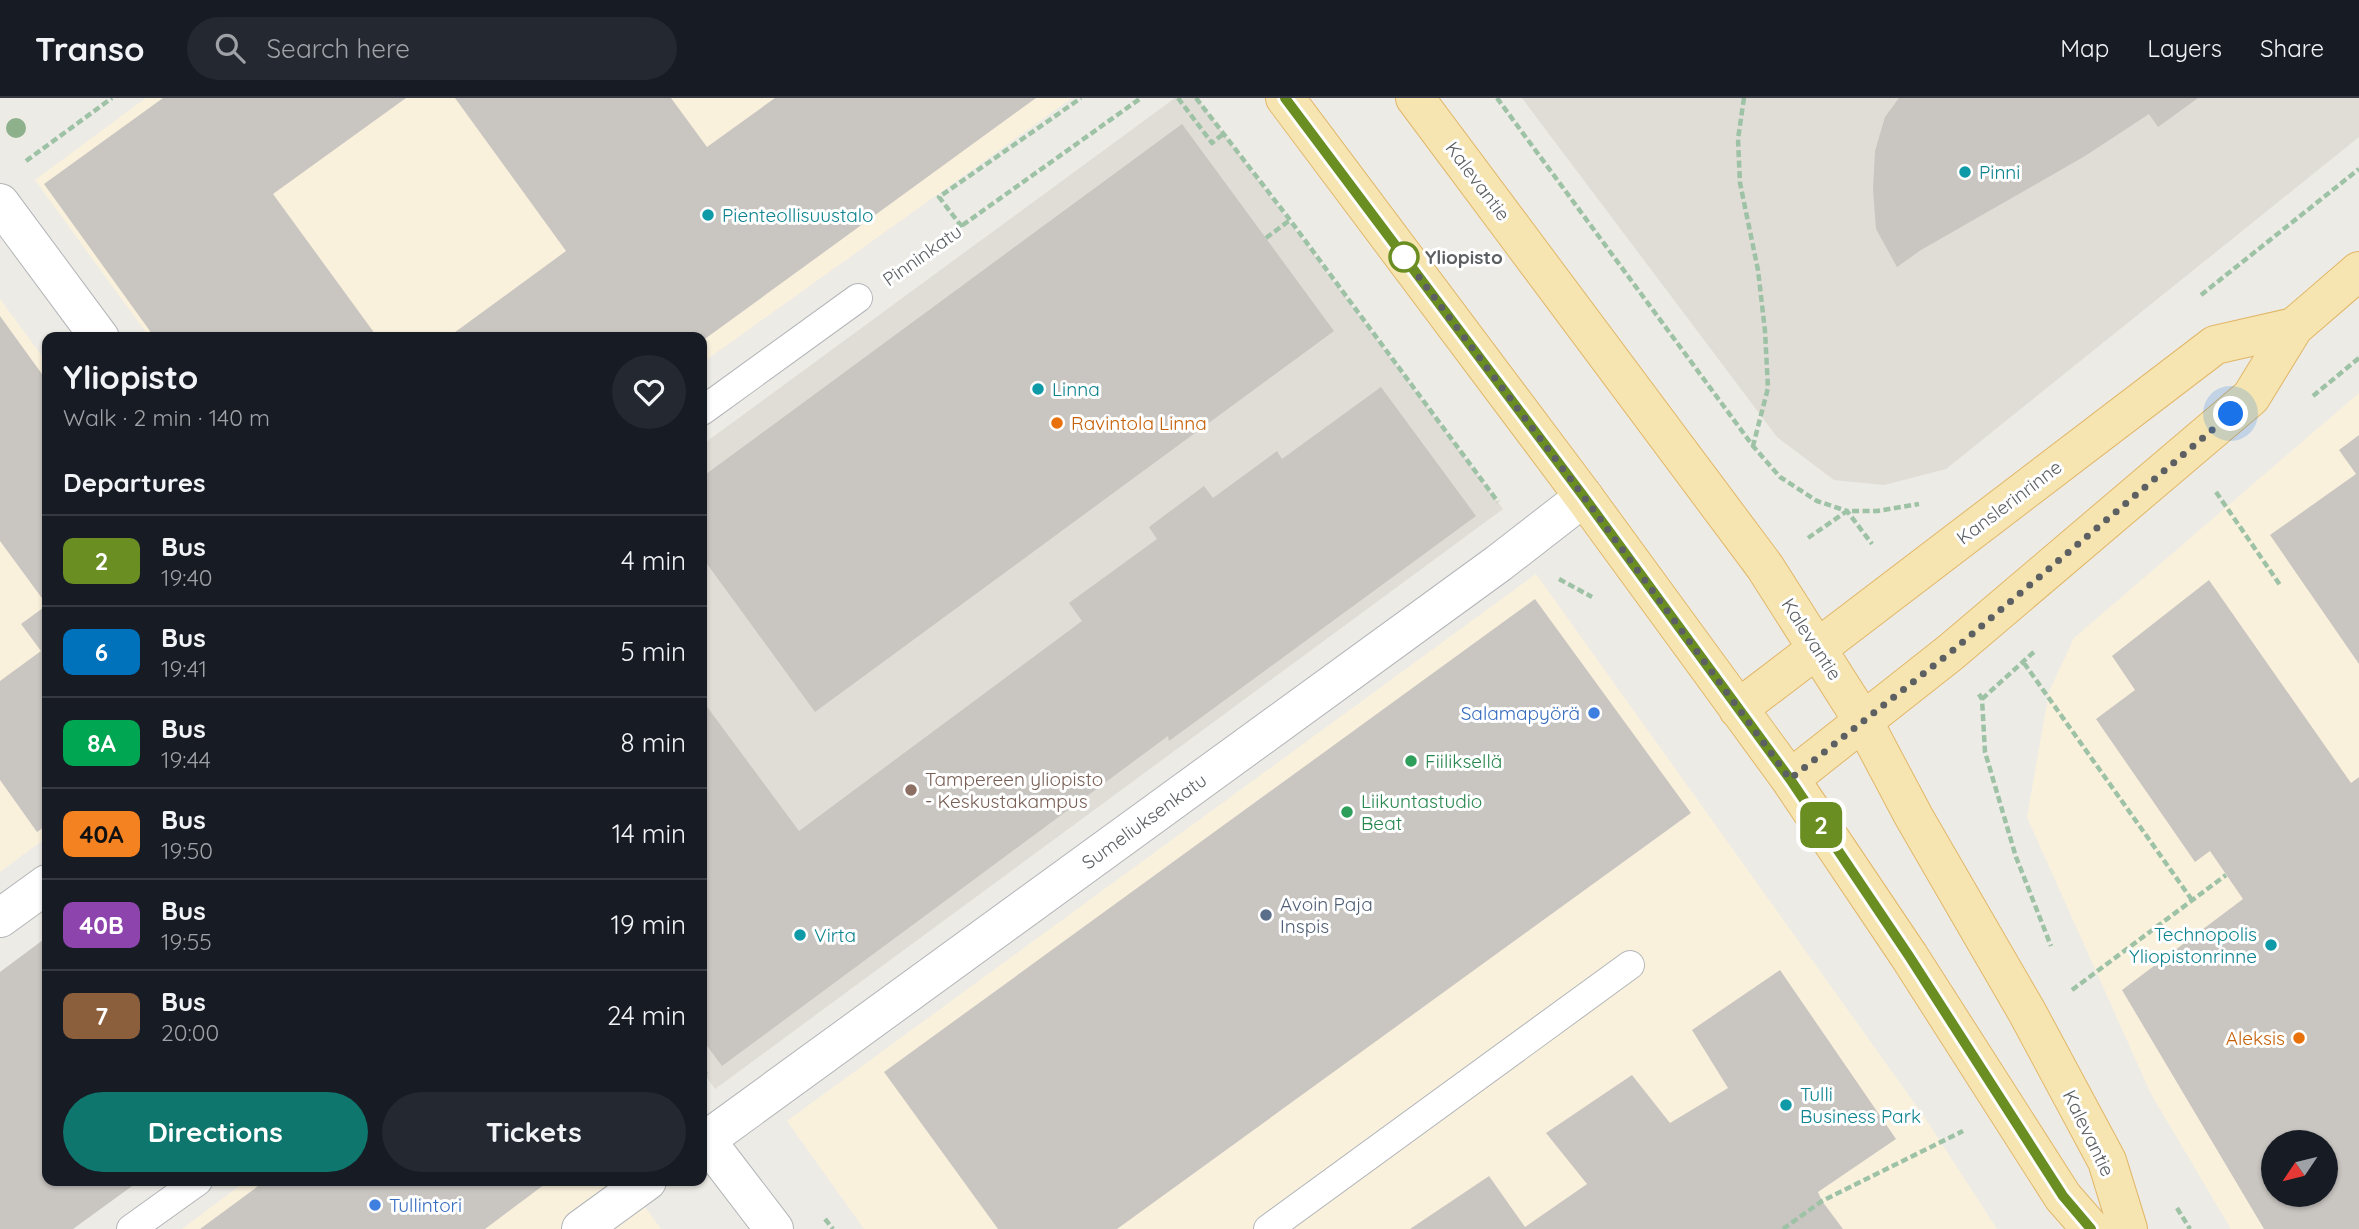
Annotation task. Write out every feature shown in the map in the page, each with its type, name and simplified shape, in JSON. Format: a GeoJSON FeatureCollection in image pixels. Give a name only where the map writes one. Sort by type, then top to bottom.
{"type":"FeatureCollection","features":[{"type":"Feature","properties":{"kind":"main road"},"geometry":{"type":"LineString","coordinates":[[1285,98],[1584,497],[1790,779],[1909,956],[2063,1196],[2091,1229]]}},
{"type":"Feature","properties":{"kind":"main road","name":"Kalevantie"},"geometry":{"type":"LineString","coordinates":[[1415,98],[1765,567],[1819,649],[1863,721],[1914,817],[2027,1012],[2107,1161],[2127,1229]]}},
{"type":"Feature","properties":{"kind":"main road","name":"Kanslerinrinne"},"geometry":{"type":"LineString","coordinates":[[1790,779],[1951,652],[2251,397],[2294,327],[2359,271]]}},
{"type":"Feature","properties":{"kind":"main road","name":"Kanslerinrinne"},"geometry":{"type":"LineString","coordinates":[[1738,709],[2216,345],[2294,327]]}},
{"type":"Feature","properties":{"kind":"street"},"geometry":{"type":"LineString","coordinates":[[0,203],[96,332]]}},
{"type":"Feature","properties":{"kind":"street","name":"Sumeliuksenkatu"},"geometry":{"type":"LineString","coordinates":[[707,1136],[1584,497]]}},
{"type":"Feature","properties":{"kind":"street"},"geometry":{"type":"LineString","coordinates":[[0,918],[42,888]]}},
{"type":"Feature","properties":{"kind":"street"},"geometry":{"type":"LineString","coordinates":[[707,1144],[774,1229]]}},
{"type":"Feature","properties":{"kind":"street"},"geometry":{"type":"LineString","coordinates":[[581,1229],[640,1186]]}},
{"type":"Feature","properties":{"kind":"lane"},"geometry":{"type":"LineString","coordinates":[[707,407],[858,298]]}},
{"type":"Feature","properties":{"kind":"lane"},"geometry":{"type":"LineString","coordinates":[[1268,1229],[1630,965]]}},
{"type":"Feature","properties":{"kind":"lane"},"geometry":{"type":"LineString","coordinates":[[131,1229],[191,1186]]}},
{"type":"Feature","properties":{"kind":"path"},"geometry":{"type":"LineString","coordinates":[[16,169],[112,98]]}},
{"type":"Feature","properties":{"kind":"path"},"geometry":{"type":"LineString","coordinates":[[962,227],[939,197],[1080,98]]}},
{"type":"Feature","properties":{"kind":"path","name":"Pinninkatu"},"geometry":{"type":"LineString","coordinates":[[858,298],[1141,98]]}},
{"type":"Feature","properties":{"kind":"path"},"geometry":{"type":"LineString","coordinates":[[1178,98],[1212,142],[1223,134]]}},
{"type":"Feature","properties":{"kind":"path"},"geometry":{"type":"LineString","coordinates":[[1196,98],[1290,220],[1552,575],[1597,600]]}},
{"type":"Feature","properties":{"kind":"path"},"geometry":{"type":"LineString","coordinates":[[1497,98],[1753,446],[1780,477],[1817,501],[1847,511]]}},
{"type":"Feature","properties":{"kind":"path"},"geometry":{"type":"LineString","coordinates":[[1744,98],[1738,139],[1740,183],[1758,270],[1768,388],[1753,446]]}},
{"type":"Feature","properties":{"kind":"path"},"geometry":{"type":"LineString","coordinates":[[1266,238],[1290,220]]}},
{"type":"Feature","properties":{"kind":"path"},"geometry":{"type":"LineString","coordinates":[[2210,483],[2280,585]]}},
{"type":"Feature","properties":{"kind":"path"},"geometry":{"type":"LineString","coordinates":[[2024,663],[2192,900]]}},
{"type":"Feature","properties":{"kind":"path"},"geometry":{"type":"LineString","coordinates":[[2069,993],[2226,875]]}},
{"type":"Feature","properties":{"kind":"path"},"geometry":{"type":"LineString","coordinates":[[1783,1229],[1822,1201],[1965,1130],[1972,1141]]}},
{"type":"Feature","properties":{"kind":"shaded area"},"geometry":{"type":"Polygon","coordinates":[[[146,98],[1072,98],[707,359],[707,332],[146,332],[35,180],[146,98]]]}},
{"type":"Feature","properties":{"kind":"shaded area","name":"Tampereen yliopisto - Keskustakampus"},"geometry":{"type":"Polygon","coordinates":[[[1175,98],[1197,98],[1503,509],[715,1089],[707,1078],[707,441],[1175,98]]]}},
{"type":"Feature","properties":{"kind":"shaded area"},"geometry":{"type":"Polygon","coordinates":[[[1522,98],[2359,98],[2359,137],[1946,469],[1884,485],[1834,480],[1777,437],[1522,98]]]}},
{"type":"Feature","properties":{"kind":"shaded area"},"geometry":{"type":"Polygon","coordinates":[[[0,299],[42,356],[42,841],[0,872],[0,299]]]}},
{"type":"Feature","properties":{"kind":"shaded area"},"geometry":{"type":"Polygon","coordinates":[[[2359,393],[2359,1229],[2231,1229],[2151,1094],[2027,817],[2049,692],[2074,638],[2359,393]]]}},
{"type":"Feature","properties":{"kind":"shaded area"},"geometry":{"type":"Polygon","coordinates":[[[1536,574],[1925,1118],[1997,1229],[864,1229],[787,1121],[1536,574]]]}},
{"type":"Feature","properties":{"kind":"shaded area","name":"Tullintori"},"geometry":{"type":"Polygon","coordinates":[[[239,1186],[630,1186],[661,1229],[182,1229],[239,1186]]]}},
{"type":"Feature","properties":{"kind":"building"},"geometry":{"type":"Polygon","coordinates":[[[163,98],[406,98],[273,194],[374,332],[151,332],[44,184],[163,98]]]}},
{"type":"Feature","properties":{"kind":"building","name":"Pienteollisuustalo"},"geometry":{"type":"Polygon","coordinates":[[[455,98],[671,98],[707,147],[775,98],[1036,98],[707,337],[707,332],[455,332],[566,251],[455,98]]]}},
{"type":"Feature","properties":{"kind":"building","name":"Pinni"},"geometry":{"type":"Polygon","coordinates":[[[1899,98],[2198,98],[2158,127],[2149,114],[2085,156],[1921,250],[1897,267],[1876,229],[1873,189],[1875,151],[1885,117],[1899,98]]]}},
{"type":"Feature","properties":{"kind":"building","name":"Linna"},"geometry":{"type":"Polygon","coordinates":[[[1182,124],[1334,331],[815,712],[707,564],[707,473],[1182,124]]]}},
{"type":"Feature","properties":{"kind":"building"},"geometry":{"type":"Polygon","coordinates":[[[0,316],[42,374],[42,598],[0,541],[0,316]]]}},
{"type":"Feature","properties":{"kind":"building"},"geometry":{"type":"Polygon","coordinates":[[[1381,387],[1476,516],[1169,741],[1168,736],[722,1066],[707,1046],[707,707],[799,831],[1082,621],[1069,603],[1157,539],[1149,527],[1204,486],[1213,498],[1277,451],[1282,459],[1381,387]]]}},
{"type":"Feature","properties":{"kind":"building"},"geometry":{"type":"Polygon","coordinates":[[[2359,435],[2359,664],[2270,535],[2356,474],[2339,450],[2359,435]]]}},
{"type":"Feature","properties":{"kind":"building","name":"Technopolis Yliopistonrinne"},"geometry":{"type":"Polygon","coordinates":[[[2209,580],[2351,783],[2359,777],[2359,1229],[2264,1229],[2122,990],[2243,899],[2210,851],[2195,862],[2096,719],[2135,690],[2112,656],[2209,580]]]}},
{"type":"Feature","properties":{"kind":"building"},"geometry":{"type":"Polygon","coordinates":[[[1535,599],[1691,813],[1117,1229],[998,1229],[884,1072],[1535,599]]]}},
{"type":"Feature","properties":{"kind":"building"},"geometry":{"type":"Polygon","coordinates":[[[42,609],[42,828],[37,832],[0,780],[0,681],[41,651],[21,624],[42,609]]]}},
{"type":"Feature","properties":{"kind":"building"},"geometry":{"type":"Polygon","coordinates":[[[42,941],[42,1186],[132,1186],[73,1229],[0,1229],[0,972],[42,941]]]}},
{"type":"Feature","properties":{"kind":"building","name":"Tulli Business Park"},"geometry":{"type":"Polygon","coordinates":[[[1780,970],[1896,1139],[1818,1192],[1843,1229],[1410,1229],[1489,1176],[1525,1227],[1587,1184],[1546,1133],[1632,1075],[1670,1123],[1728,1088],[1692,1030],[1780,970]]]}},
{"type":"Feature","properties":{"kind":"building","name":"Tullintori"},"geometry":{"type":"Polygon","coordinates":[[[258,1186],[542,1186],[485,1229],[200,1229],[258,1186]]]}},
{"type":"Feature","properties":{"kind":"bus line","name":"2"},"geometry":{"type":"LineString","coordinates":[[1285,98],[1584,497],[1790,779],[1909,956],[2063,1196],[2091,1229]]}},
{"type":"Feature","properties":{"kind":"place","name":"Pinni"},"geometry":{"type":"Point","coordinates":[1965,172]}},
{"type":"Feature","properties":{"kind":"place","name":"Pienteollisuustalo"},"geometry":{"type":"Point","coordinates":[708,215]}},
{"type":"Feature","properties":{"kind":"place","name":"Yliopisto"},"geometry":{"type":"Point","coordinates":[1404,257]}},
{"type":"Feature","properties":{"kind":"place","name":"Linna"},"geometry":{"type":"Point","coordinates":[1038,389]}},
{"type":"Feature","properties":{"kind":"place","name":"Ravintola Linna"},"geometry":{"type":"Point","coordinates":[1057,423]}},
{"type":"Feature","properties":{"kind":"place","name":"Salamapyörä"},"geometry":{"type":"Point","coordinates":[1594,713]}},
{"type":"Feature","properties":{"kind":"place","name":"Fiiliksellä"},"geometry":{"type":"Point","coordinates":[1411,761]}},
{"type":"Feature","properties":{"kind":"place","name":"Tampereen yliopisto - Keskustakampus"},"geometry":{"type":"Point","coordinates":[911,790]}},
{"type":"Feature","properties":{"kind":"place","name":"Liikuntastudio Beat"},"geometry":{"type":"Point","coordinates":[1347,812]}},
{"type":"Feature","properties":{"kind":"place","name":"Avoin Paja Inspis"},"geometry":{"type":"Point","coordinates":[1266,915]}},
{"type":"Feature","properties":{"kind":"place","name":"Virta"},"geometry":{"type":"Point","coordinates":[800,935]}},
{"type":"Feature","properties":{"kind":"place","name":"Technopolis Yliopistonrinne"},"geometry":{"type":"Point","coordinates":[2271,945]}},
{"type":"Feature","properties":{"kind":"place","name":"Aleksis"},"geometry":{"type":"Point","coordinates":[2299,1038]}},
{"type":"Feature","properties":{"kind":"place","name":"Tulli Business Park"},"geometry":{"type":"Point","coordinates":[1786,1105]}},
{"type":"Feature","properties":{"kind":"place","name":"Tullintori"},"geometry":{"type":"Point","coordinates":[375,1205]}},
{"type":"Feature","properties":{"kind":"route"},"geometry":{"type":"LineString","coordinates":[[1404,257],[1790,779],[1951,652],[2231,414]]}}]}
